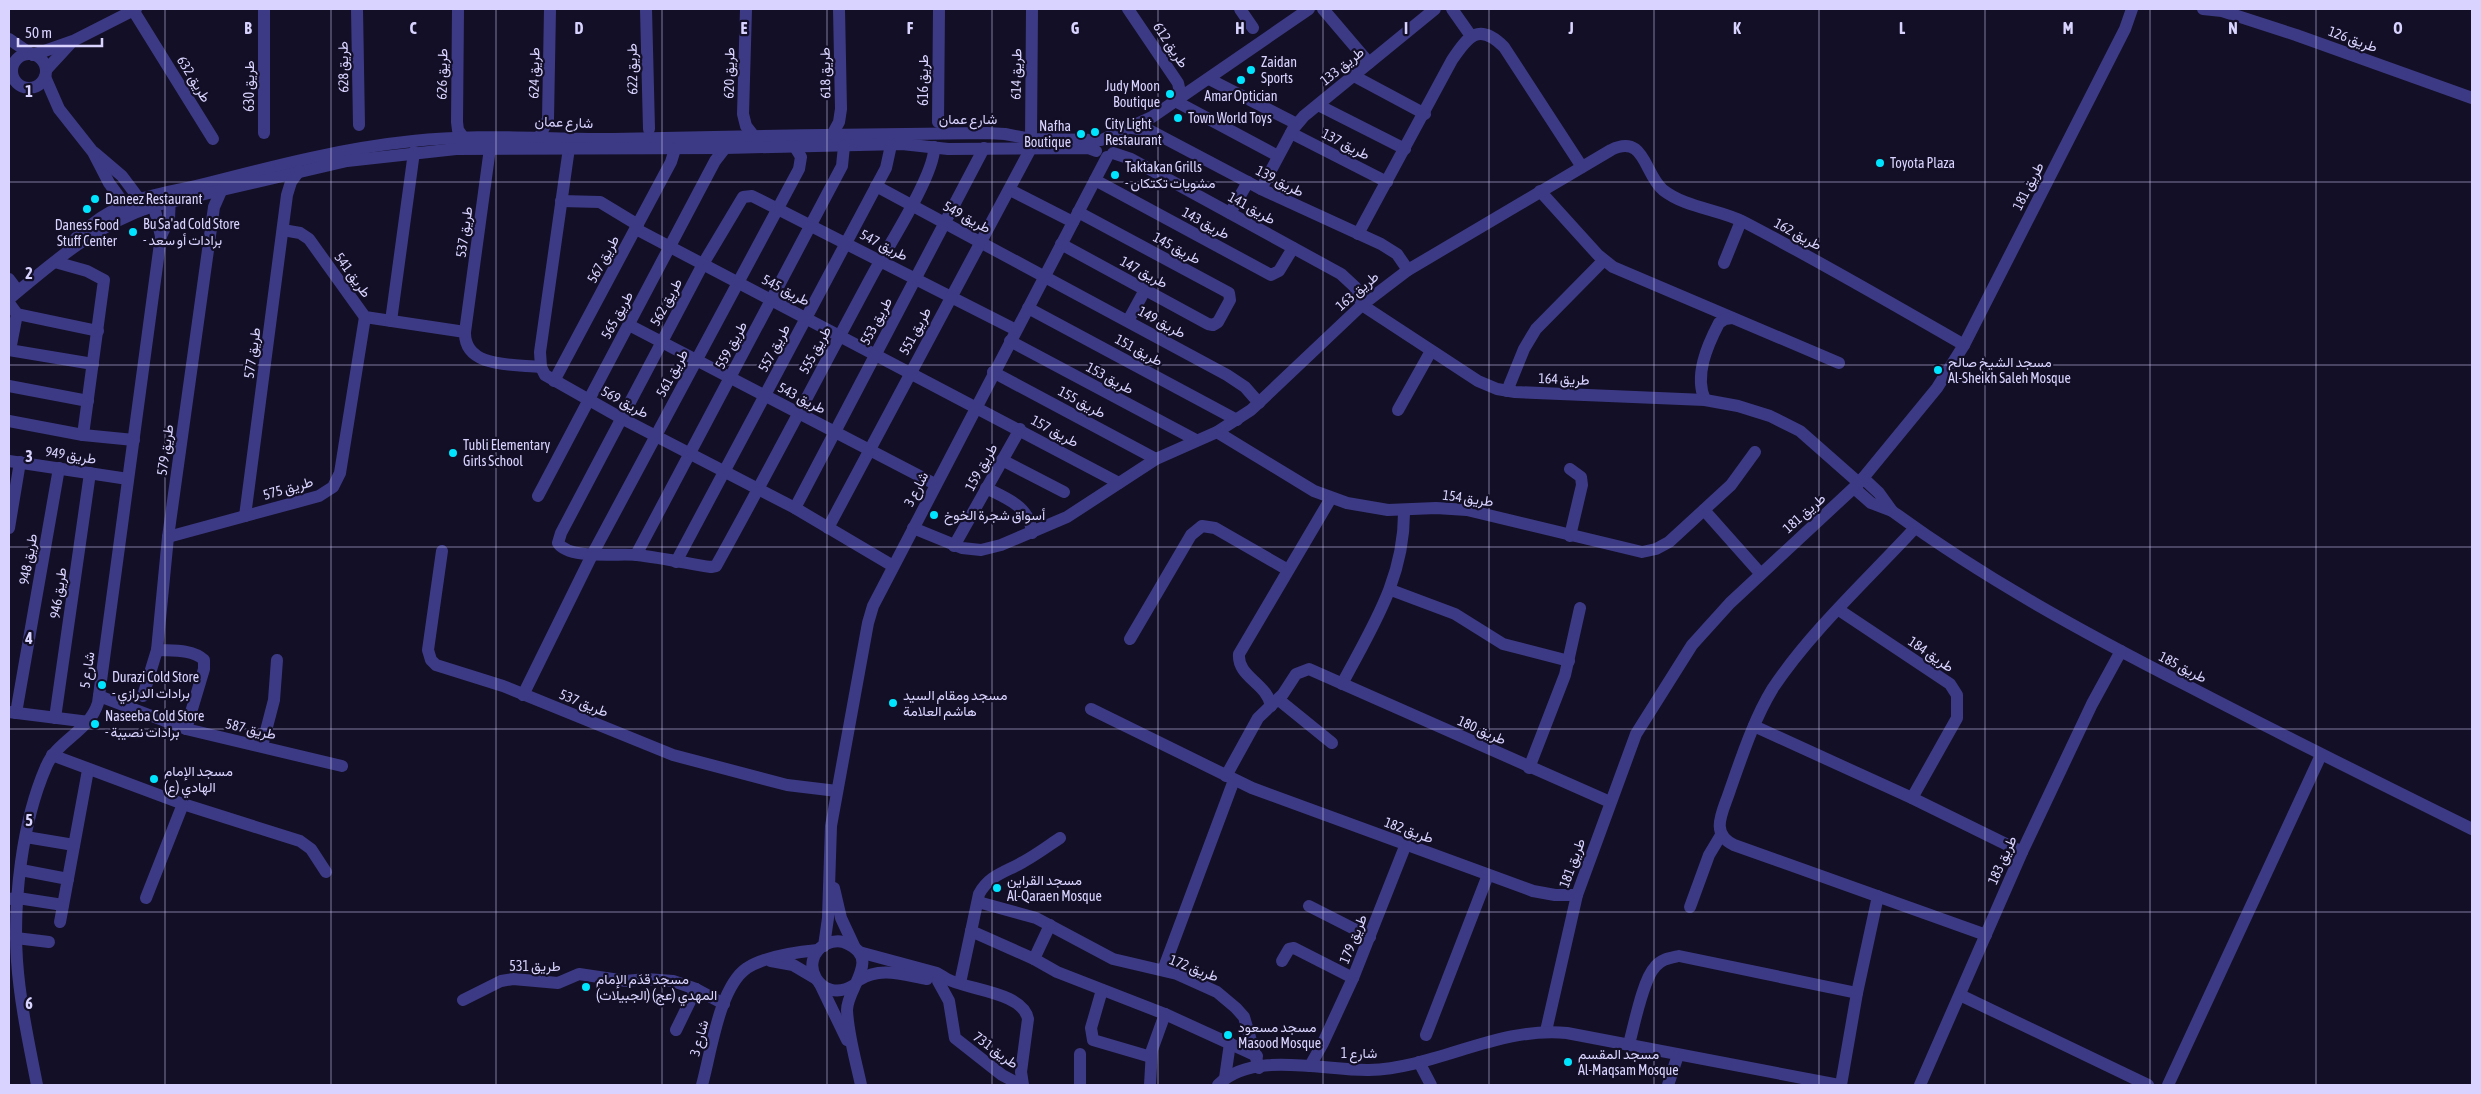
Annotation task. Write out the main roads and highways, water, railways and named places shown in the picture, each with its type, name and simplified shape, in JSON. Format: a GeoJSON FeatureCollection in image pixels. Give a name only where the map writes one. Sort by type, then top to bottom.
{"type":"FeatureCollection","features":[{"type":"Feature","properties":{"kind":"place","name":"Zaidan Sports"},"geometry":{"type":"Point","coordinates":[1251,70]}},
{"type":"Feature","properties":{"kind":"place","name":"Amar Optician"},"geometry":{"type":"Point","coordinates":[1241,80]}},
{"type":"Feature","properties":{"kind":"place","name":"Judy Moon Boutique"},"geometry":{"type":"Point","coordinates":[1170,94]}},
{"type":"Feature","properties":{"kind":"place","name":"Town World Toys"},"geometry":{"type":"Point","coordinates":[1178,118]}},
{"type":"Feature","properties":{"kind":"place","name":"City Light Restaurant"},"geometry":{"type":"Point","coordinates":[1095,132]}},
{"type":"Feature","properties":{"kind":"place","name":"Nafha Boutique"},"geometry":{"type":"Point","coordinates":[1081,134]}},
{"type":"Feature","properties":{"kind":"place","name":"Toyota Plaza"},"geometry":{"type":"Point","coordinates":[1880,163]}},
{"type":"Feature","properties":{"kind":"place","name":"Taktakan Grills - مشويات تكتكان"},"geometry":{"type":"Point","coordinates":[1115,175]}},
{"type":"Feature","properties":{"kind":"place","name":"Daneez Restaurant"},"geometry":{"type":"Point","coordinates":[95,199]}},
{"type":"Feature","properties":{"kind":"place","name":"Daness Food Stuff Center"},"geometry":{"type":"Point","coordinates":[87,209]}},
{"type":"Feature","properties":{"kind":"place","name":"Bu Sa'ad Cold Store - برادات أو سعد"},"geometry":{"type":"Point","coordinates":[133,232]}},
{"type":"Feature","properties":{"kind":"place","name":"مسجد الشيخ صالح Al-Sheikh Saleh Mosque"},"geometry":{"type":"Point","coordinates":[1938,370]}},
{"type":"Feature","properties":{"kind":"place","name":"Tubli Elementary Girls School"},"geometry":{"type":"Point","coordinates":[453,453]}},
{"type":"Feature","properties":{"kind":"place","name":"أسواق شجرة الخوخ"},"geometry":{"type":"Point","coordinates":[934,515]}},
{"type":"Feature","properties":{"kind":"place","name":"Durazi Cold Store - برادات الدرازي"},"geometry":{"type":"Point","coordinates":[102,685]}},
{"type":"Feature","properties":{"kind":"place","name":"مسجد ومقام السيد هاشم العلامة"},"geometry":{"type":"Point","coordinates":[893,703]}},
{"type":"Feature","properties":{"kind":"place","name":"Naseeba Cold Store - برادات نصيبة"},"geometry":{"type":"Point","coordinates":[95,724]}},
{"type":"Feature","properties":{"kind":"place","name":"مسجد الإمام الهادي (ع)"},"geometry":{"type":"Point","coordinates":[154,779]}},
{"type":"Feature","properties":{"kind":"place","name":"مسجد القراين Al-Qaraen Mosque"},"geometry":{"type":"Point","coordinates":[997,888]}},
{"type":"Feature","properties":{"kind":"place","name":"مسجد قدَم الإمام المهدي (عج) (الجبيلات)"},"geometry":{"type":"Point","coordinates":[586,987]}},
{"type":"Feature","properties":{"kind":"place","name":"مسجد مسعود Masood Mosque"},"geometry":{"type":"Point","coordinates":[1228,1035]}},
{"type":"Feature","properties":{"kind":"place","name":"مسجد المقسم Al-Maqsam Mosque"},"geometry":{"type":"Point","coordinates":[1568,1062]}}]}
